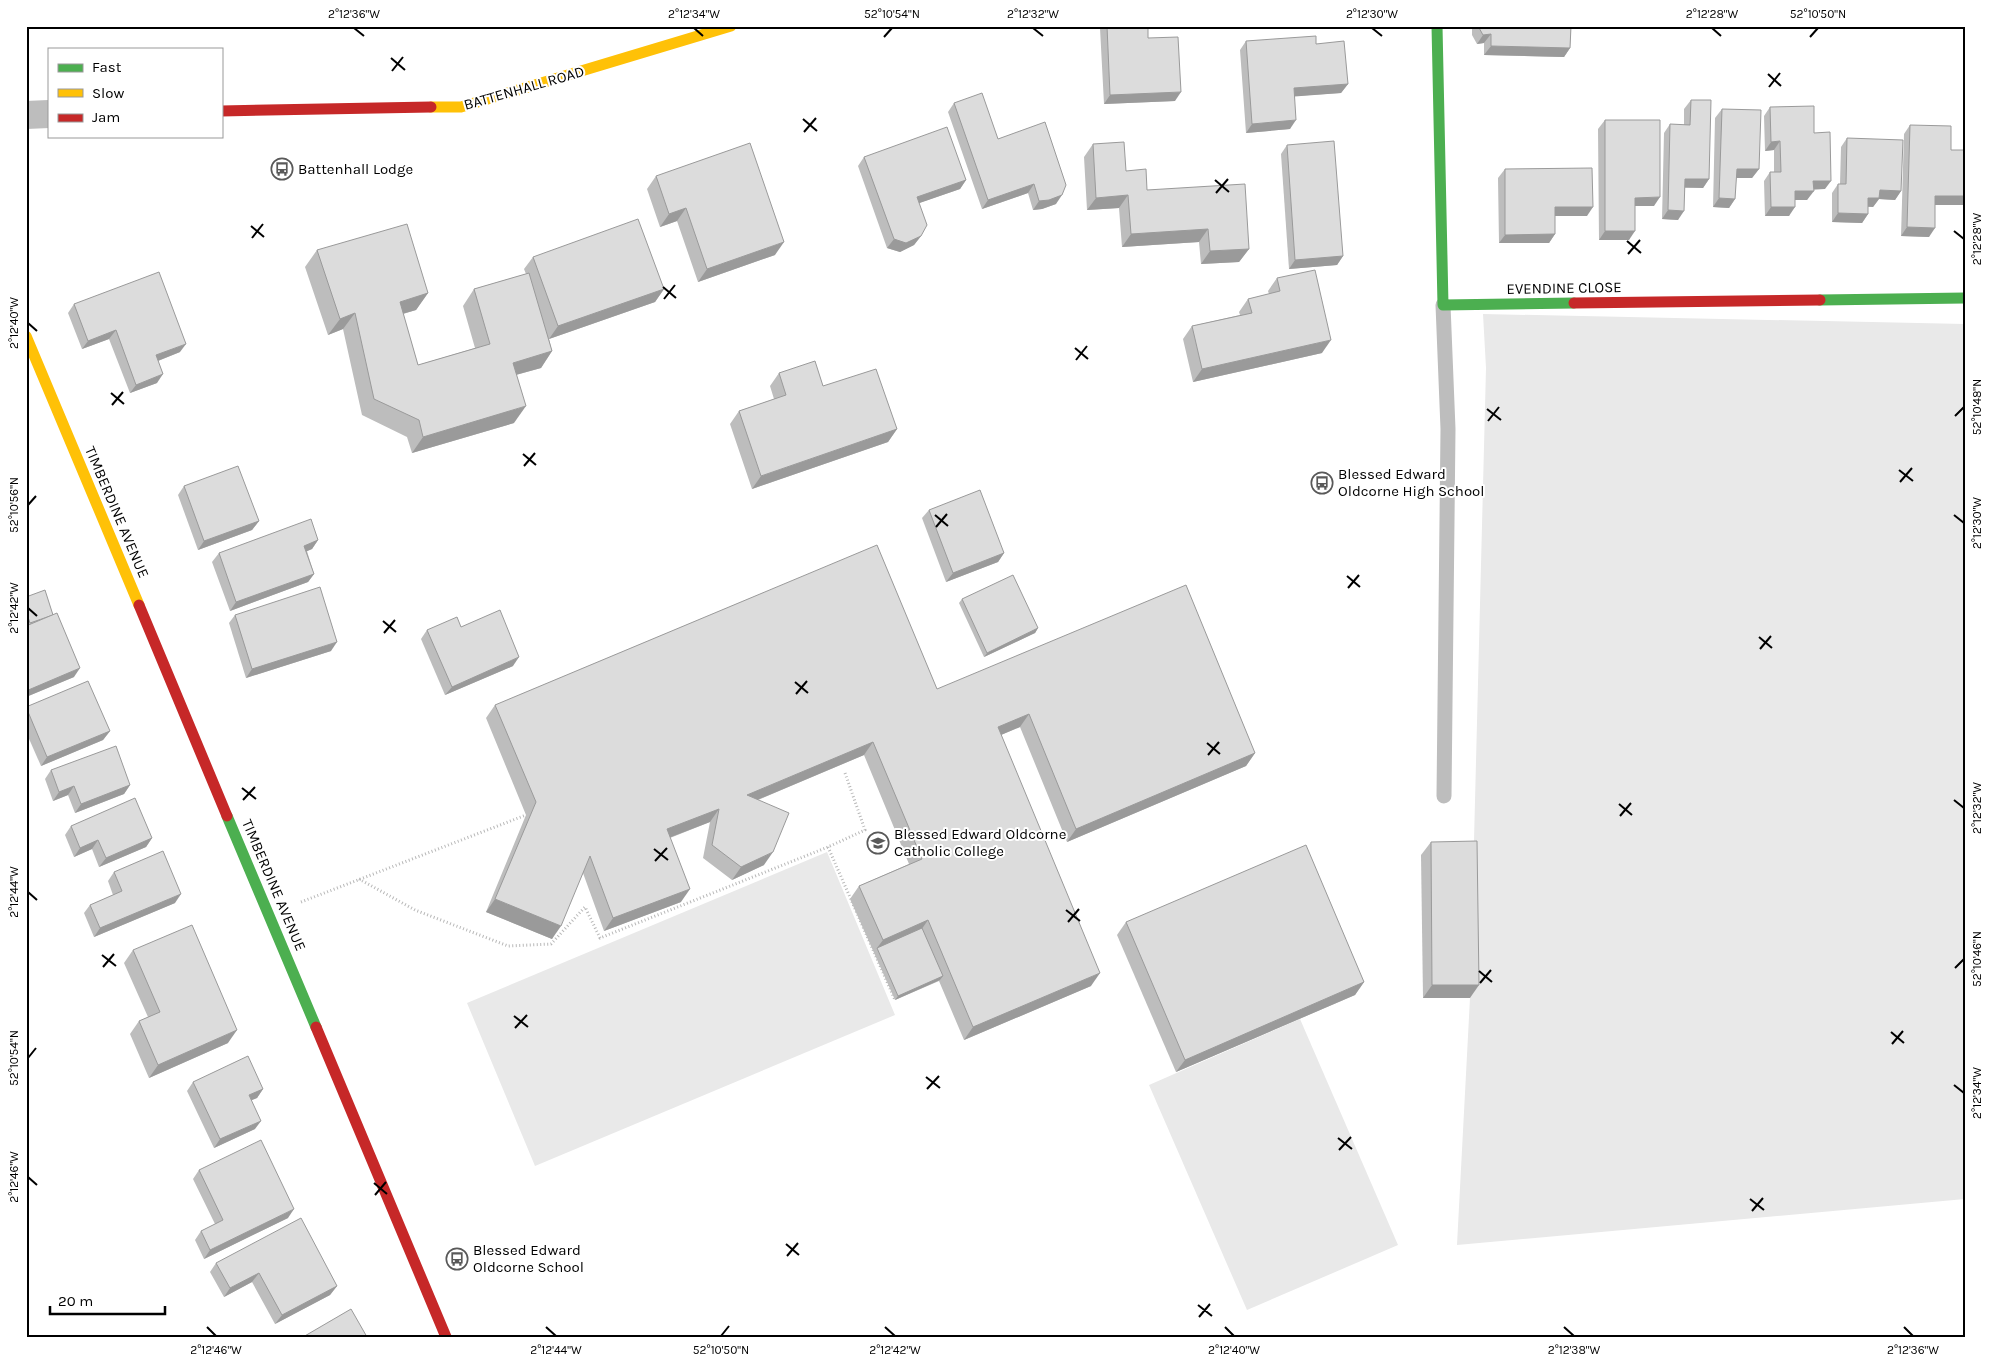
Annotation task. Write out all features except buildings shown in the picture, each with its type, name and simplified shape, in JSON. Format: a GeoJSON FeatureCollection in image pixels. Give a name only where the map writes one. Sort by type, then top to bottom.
{"type":"FeatureCollection","features":[{"type":"Feature","properties":{"kind":"street","name":"BATTENHALL ROAD"},"geometry":{"type":"LineString","coordinates":[[222,112],[461,107],[731,26]]}},
{"type":"Feature","properties":{"kind":"street"},"geometry":{"type":"LineString","coordinates":[[1437,26],[1443,305]]}},
{"type":"Feature","properties":{"kind":"street"},"geometry":{"type":"LineString","coordinates":[[26,115],[48,114]]}},
{"type":"Feature","properties":{"kind":"street","name":"EVENDINE CLOSE"},"geometry":{"type":"LineString","coordinates":[[1443,305],[1965,298]]}},
{"type":"Feature","properties":{"kind":"street","name":"TIMBERDINE AVENUE"},"geometry":{"type":"LineString","coordinates":[[26,336],[270,913],[446,1337]]}},
{"type":"Feature","properties":{"kind":"lane"},"geometry":{"type":"LineString","coordinates":[[1443,305],[1444,796]]}},
{"type":"Feature","properties":{"kind":"path"},"geometry":{"type":"LineString","coordinates":[[359,879],[415,910],[508,946],[551,944],[585,908],[600,938],[828,847],[865,830],[845,773]]}},
{"type":"Feature","properties":{"kind":"path"},"geometry":{"type":"LineString","coordinates":[[270,913],[526,815]]}},
{"type":"Feature","properties":{"kind":"path"},"geometry":{"type":"LineString","coordinates":[[828,847],[895,1000]]}},
{"type":"Feature","properties":{"kind":"shaded area"},"geometry":{"type":"Polygon","coordinates":[[[1483,314],[1965,324],[1965,1199],[1457,1245],[1470,998],[1486,368],[1483,314]]]}},
{"type":"Feature","properties":{"kind":"shaded area"},"geometry":{"type":"Polygon","coordinates":[[[827,852],[895,1015],[535,1166],[467,1003],[827,852]]]}},
{"type":"Feature","properties":{"kind":"shaded area"},"geometry":{"type":"Polygon","coordinates":[[[1300,1019],[1398,1245],[1247,1310],[1149,1085],[1300,1019]]]}},
{"type":"Feature","properties":{"kind":"traffic: fast"},"geometry":{"type":"LineString","coordinates":[[1437,26],[1443,305],[1574,303]]}},
{"type":"Feature","properties":{"kind":"traffic: fast"},"geometry":{"type":"LineString","coordinates":[[1820,300],[1965,298]]}},
{"type":"Feature","properties":{"kind":"traffic: fast"},"geometry":{"type":"LineString","coordinates":[[227,816],[316,1027]]}},
{"type":"Feature","properties":{"kind":"traffic: slow"},"geometry":{"type":"LineString","coordinates":[[431,107],[461,107],[731,26]]}},
{"type":"Feature","properties":{"kind":"traffic: slow"},"geometry":{"type":"LineString","coordinates":[[26,336],[139,605]]}},
{"type":"Feature","properties":{"kind":"traffic: jam"},"geometry":{"type":"LineString","coordinates":[[222,111],[431,107]]}},
{"type":"Feature","properties":{"kind":"traffic: jam"},"geometry":{"type":"LineString","coordinates":[[1574,303],[1820,300]]}},
{"type":"Feature","properties":{"kind":"traffic: jam"},"geometry":{"type":"LineString","coordinates":[[139,605],[227,816]]}},
{"type":"Feature","properties":{"kind":"traffic: jam"},"geometry":{"type":"LineString","coordinates":[[316,1027],[446,1337]]}},
{"type":"Feature","properties":{"kind":"place","name":"Battenhall Lodge"},"geometry":{"type":"Point","coordinates":[282,169]}},
{"type":"Feature","properties":{"kind":"place","name":"Blessed Edward Oldcorne High School"},"geometry":{"type":"Point","coordinates":[1322,483]}},
{"type":"Feature","properties":{"kind":"place","name":"Blessed Edward Oldcorne Catholic College"},"geometry":{"type":"Point","coordinates":[878,843]}},
{"type":"Feature","properties":{"kind":"place","name":"Blessed Edward Oldcorne School"},"geometry":{"type":"Point","coordinates":[457,1259]}}]}
